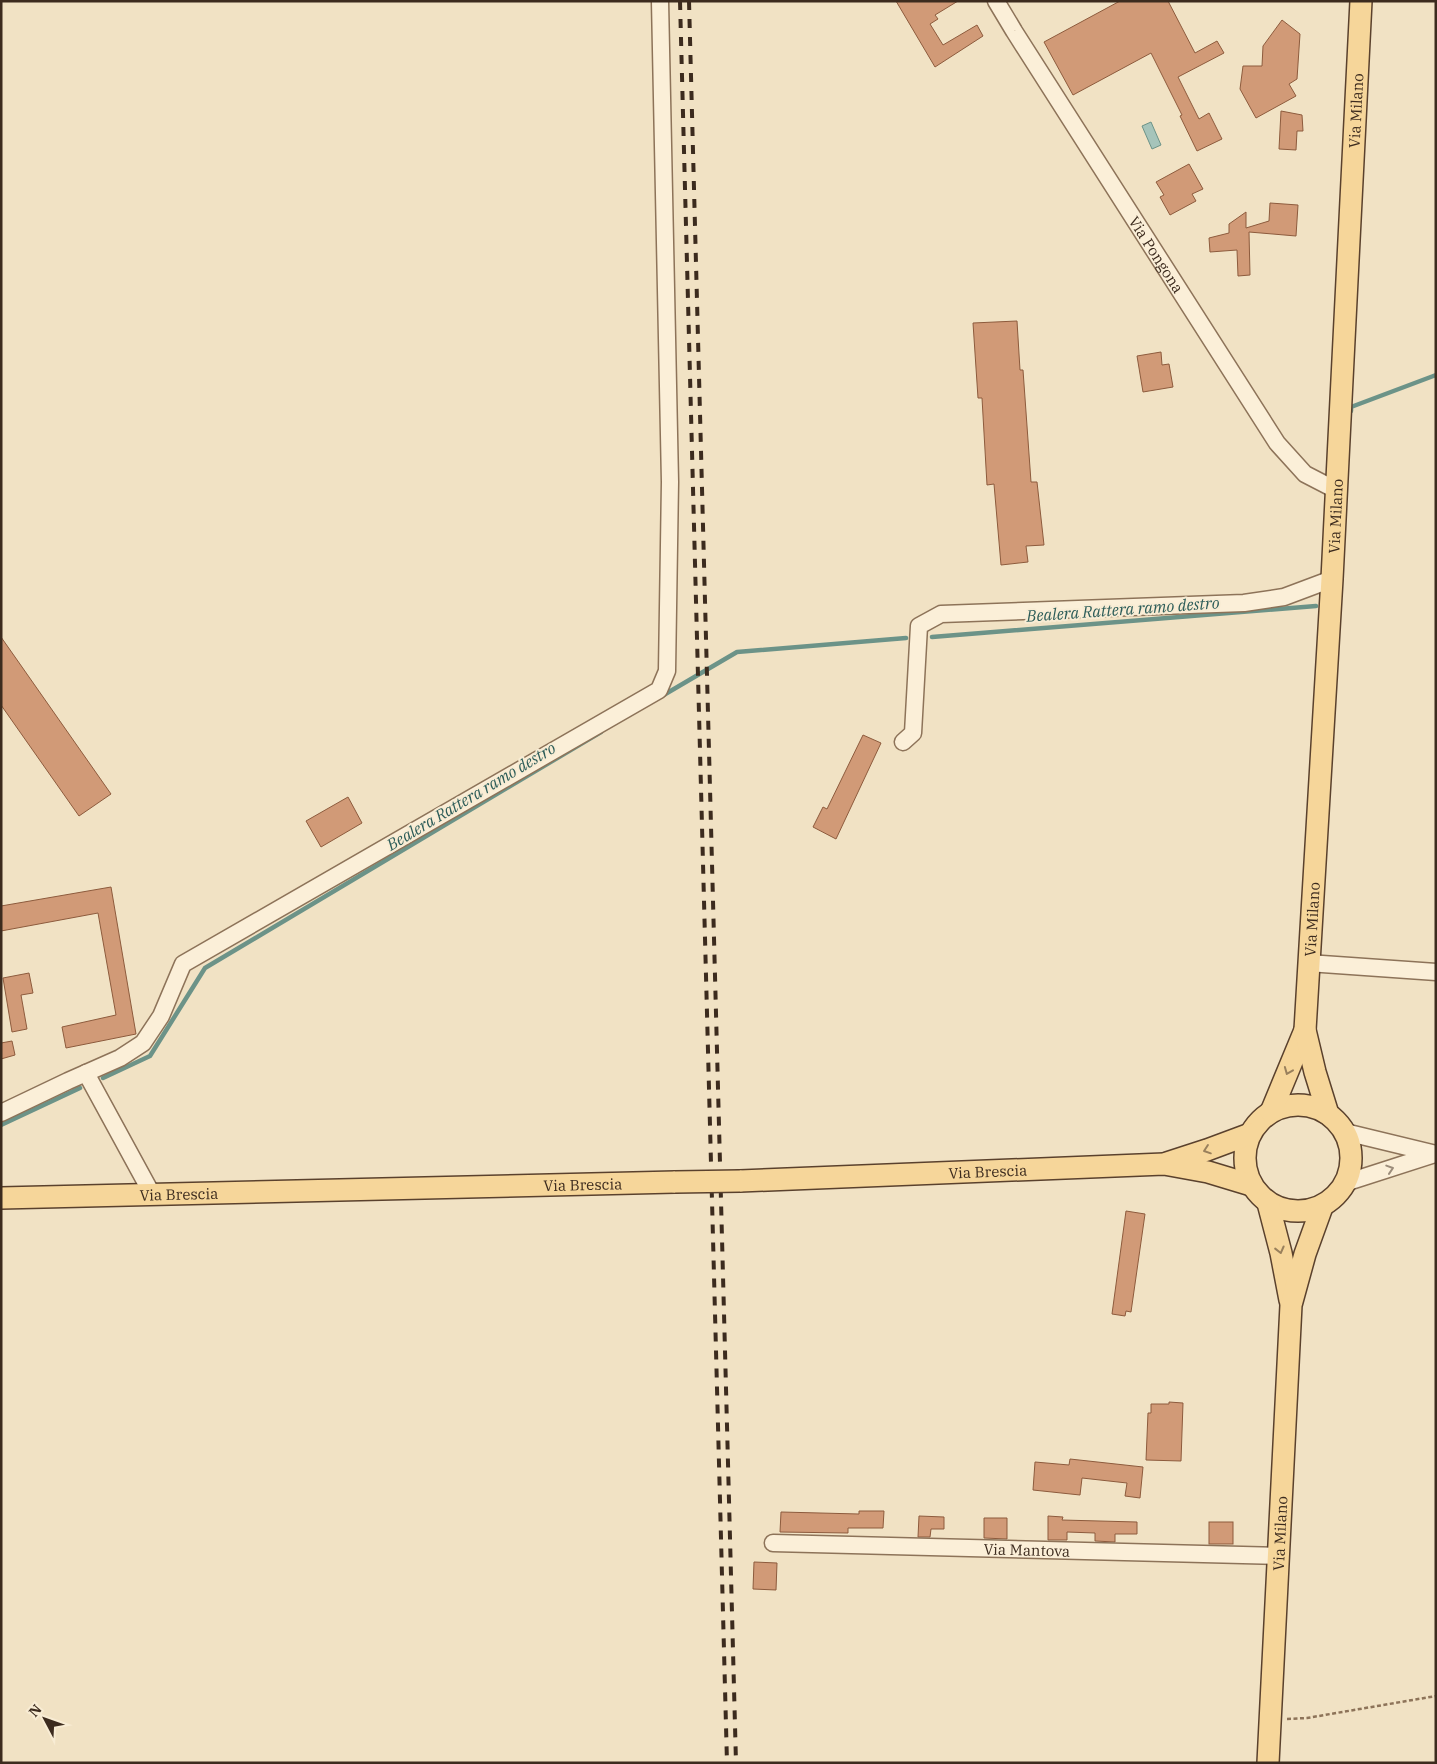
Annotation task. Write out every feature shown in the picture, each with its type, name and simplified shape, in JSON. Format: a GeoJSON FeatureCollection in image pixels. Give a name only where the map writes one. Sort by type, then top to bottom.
{"type":"FeatureCollection","features":[{"type":"Feature","properties":{"kind":"main road","name":"Via Milano"},"geometry":{"type":"LineString","coordinates":[[1328,1114],[1305,1030],[1332,579],[1361,1]]}},
{"type":"Feature","properties":{"kind":"main road","name":"Via Milano"},"geometry":{"type":"LineString","coordinates":[[1270,1112],[1305,1030]]}},
{"type":"Feature","properties":{"kind":"main road"},"geometry":{"type":"LineString","coordinates":[[1300,1104],[1315,1107],[1328,1114],[1338,1122],[1345,1132],[1351,1148],[1351,1166],[1345,1184],[1335,1197],[1322,1206],[1308,1211],[1294,1212],[1280,1209],[1268,1203],[1258,1195],[1251,1185],[1245,1168],[1245,1151],[1250,1134],[1258,1122],[1270,1112],[1284,1106],[1300,1104]]}},
{"type":"Feature","properties":{"kind":"main road"},"geometry":{"type":"LineString","coordinates":[[1164,1164],[1250,1134]]}},
{"type":"Feature","properties":{"kind":"main road"},"geometry":{"type":"LineString","coordinates":[[1164,1164],[1208,1172],[1251,1185]]}},
{"type":"Feature","properties":{"kind":"main road","name":"Via Brescia"},"geometry":{"type":"LineString","coordinates":[[1,1198],[740,1181],[1164,1164]]}},
{"type":"Feature","properties":{"kind":"main road","name":"Via Milano"},"geometry":{"type":"LineString","coordinates":[[1268,1203],[1281,1253],[1291,1305]]}},
{"type":"Feature","properties":{"kind":"main road","name":"Via Milano"},"geometry":{"type":"LineString","coordinates":[[1269,1760],[1291,1305],[1304,1254],[1322,1206]]}},
{"type":"Feature","properties":{"kind":"street"},"geometry":{"type":"LineString","coordinates":[[1,1113],[120,1058],[143,1043],[161,1016],[183,964],[659,690],[667,671],[670,482],[660,1]]}},
{"type":"Feature","properties":{"kind":"street","name":"Via Pongona"},"geometry":{"type":"LineString","coordinates":[[996,1],[1024,48],[1277,443],[1305,474],[1336,490]]}},
{"type":"Feature","properties":{"kind":"street"},"geometry":{"type":"LineString","coordinates":[[903,742],[913,733],[920,626],[941,614],[1244,603],[1284,597],[1332,579]]}},
{"type":"Feature","properties":{"kind":"street"},"geometry":{"type":"LineString","coordinates":[[1308,963],[1436,972]]}},
{"type":"Feature","properties":{"kind":"street"},"geometry":{"type":"LineString","coordinates":[[86,1073],[152,1194]]}},
{"type":"Feature","properties":{"kind":"street"},"geometry":{"type":"LineString","coordinates":[[1345,1132],[1436,1154]]}},
{"type":"Feature","properties":{"kind":"street"},"geometry":{"type":"LineString","coordinates":[[1345,1184],[1436,1154]]}},
{"type":"Feature","properties":{"kind":"street","name":"Via Mantova"},"geometry":{"type":"LineString","coordinates":[[773,1542],[1279,1556]]}},
{"type":"Feature","properties":{"kind":"path"},"geometry":{"type":"LineString","coordinates":[[1271,1719],[1307,1718],[1436,1696]]}},
{"type":"Feature","properties":{"kind":"water"},"geometry":{"type":"Polygon","coordinates":[[[1151,122],[1161,145],[1152,149],[1142,126],[1151,122]]]}},
{"type":"Feature","properties":{"kind":"building"},"geometry":{"type":"Polygon","coordinates":[[[896,1],[958,1],[935,15],[938,19],[930,24],[943,45],[977,25],[983,36],[935,67],[896,1]]]}},
{"type":"Feature","properties":{"kind":"building"},"geometry":{"type":"Polygon","coordinates":[[[1120,1],[1168,1],[1195,53],[1217,41],[1224,53],[1178,77],[1199,119],[1209,113],[1222,139],[1197,151],[1180,116],[1182,115],[1151,53],[1073,95],[1044,42],[1120,1]]]}},
{"type":"Feature","properties":{"kind":"building"},"geometry":{"type":"Polygon","coordinates":[[[1282,20],[1300,34],[1297,79],[1289,84],[1296,96],[1256,118],[1240,89],[1243,66],[1262,66],[1263,46],[1282,20]]]}},
{"type":"Feature","properties":{"kind":"building"},"geometry":{"type":"Polygon","coordinates":[[[1281,111],[1302,115],[1303,131],[1297,131],[1296,150],[1279,149],[1281,111]]]}},
{"type":"Feature","properties":{"kind":"building"},"geometry":{"type":"Polygon","coordinates":[[[1189,164],[1203,189],[1192,194],[1196,201],[1170,215],[1160,197],[1164,195],[1156,182],[1189,164]]]}},
{"type":"Feature","properties":{"kind":"building"},"geometry":{"type":"Polygon","coordinates":[[[1270,203],[1298,205],[1296,236],[1249,232],[1250,275],[1238,276],[1237,250],[1210,252],[1209,238],[1229,233],[1229,224],[1246,212],[1246,228],[1269,221],[1270,203]]]}},
{"type":"Feature","properties":{"kind":"building"},"geometry":{"type":"Polygon","coordinates":[[[1017,321],[1020,370],[1023,370],[1031,482],[1037,482],[1044,545],[1026,546],[1028,562],[1001,565],[994,484],[987,485],[982,398],[978,398],[973,323],[1017,321]]]}},
{"type":"Feature","properties":{"kind":"building"},"geometry":{"type":"Polygon","coordinates":[[[1161,352],[1162,365],[1169,364],[1173,387],[1143,392],[1137,356],[1161,352]]]}},
{"type":"Feature","properties":{"kind":"building"},"geometry":{"type":"Polygon","coordinates":[[[1,637],[111,794],[79,816],[1,705],[1,637]]]}},
{"type":"Feature","properties":{"kind":"building"},"geometry":{"type":"Polygon","coordinates":[[[863,735],[881,743],[836,839],[813,827],[823,807],[827,809],[863,735]]]}},
{"type":"Feature","properties":{"kind":"building"},"geometry":{"type":"Polygon","coordinates":[[[348,797],[362,823],[321,847],[306,821],[348,797]]]}},
{"type":"Feature","properties":{"kind":"building"},"geometry":{"type":"Polygon","coordinates":[[[111,887],[136,1034],[66,1048],[62,1027],[116,1015],[98,913],[1,931],[1,906],[111,887]]]}},
{"type":"Feature","properties":{"kind":"building"},"geometry":{"type":"Polygon","coordinates":[[[29,973],[33,993],[21,995],[27,1029],[12,1032],[3,978],[29,973]]]}},
{"type":"Feature","properties":{"kind":"building"},"geometry":{"type":"Polygon","coordinates":[[[12,1041],[15,1055],[1,1059],[1,1043],[12,1041]]]}},
{"type":"Feature","properties":{"kind":"building"},"geometry":{"type":"Polygon","coordinates":[[[1126,1211],[1145,1214],[1131,1312],[1126,1311],[1125,1316],[1112,1314],[1126,1211]]]}},
{"type":"Feature","properties":{"kind":"building"},"geometry":{"type":"Polygon","coordinates":[[[1169,1402],[1183,1403],[1181,1461],[1146,1460],[1148,1413],[1151,1413],[1151,1404],[1169,1404],[1169,1402]]]}},
{"type":"Feature","properties":{"kind":"building"},"geometry":{"type":"Polygon","coordinates":[[[1070,1459],[1143,1467],[1140,1498],[1125,1496],[1127,1483],[1082,1478],[1080,1495],[1033,1490],[1035,1462],[1069,1465],[1070,1459]]]}},
{"type":"Feature","properties":{"kind":"building"},"geometry":{"type":"Polygon","coordinates":[[[859,1511],[884,1511],[883,1528],[848,1528],[848,1533],[780,1532],[781,1512],[859,1514],[859,1511]]]}},
{"type":"Feature","properties":{"kind":"building"},"geometry":{"type":"Polygon","coordinates":[[[919,1516],[944,1517],[944,1529],[931,1529],[930,1537],[918,1537],[919,1516]]]}},
{"type":"Feature","properties":{"kind":"building"},"geometry":{"type":"Polygon","coordinates":[[[1048,1516],[1063,1517],[1062,1520],[1137,1522],[1137,1534],[1115,1534],[1115,1542],[1095,1541],[1095,1533],[1067,1532],[1067,1540],[1048,1540],[1048,1516]]]}},
{"type":"Feature","properties":{"kind":"building"},"geometry":{"type":"Polygon","coordinates":[[[984,1518],[1007,1518],[1007,1539],[984,1538],[984,1518]]]}},
{"type":"Feature","properties":{"kind":"building"},"geometry":{"type":"Polygon","coordinates":[[[1209,1522],[1233,1522],[1233,1544],[1209,1544],[1209,1522]]]}},
{"type":"Feature","properties":{"kind":"building"},"geometry":{"type":"Polygon","coordinates":[[[754,1562],[777,1563],[776,1590],[753,1589],[754,1562]]]}},
{"type":"Feature","properties":{"kind":"waterway","name":"Bealera Rattera ramo destro"},"geometry":{"type":"LineString","coordinates":[[1351,411],[1351,407],[1436,375]]}},
{"type":"Feature","properties":{"kind":"waterway","name":"Bealera Rattera ramo destro"},"geometry":{"type":"LineString","coordinates":[[932,637],[1316,606]]}},
{"type":"Feature","properties":{"kind":"waterway","name":"Bealera Rattera ramo destro"},"geometry":{"type":"LineString","coordinates":[[662,696],[737,652],[906,638]]}},
{"type":"Feature","properties":{"kind":"waterway","name":"Bealera Rattera ramo destro"},"geometry":{"type":"LineString","coordinates":[[103,1078],[150,1056],[205,968],[601,732]]}},
{"type":"Feature","properties":{"kind":"waterway","name":"Bealera Rattera ramo destro"},"geometry":{"type":"LineString","coordinates":[[1,1125],[80,1088]]}},
{"type":"Feature","properties":{"kind":"railway"},"geometry":{"type":"LineString","coordinates":[[680,1],[727,1763]]}},
{"type":"Feature","properties":{"kind":"railway"},"geometry":{"type":"LineString","coordinates":[[689,1],[736,1763]]}}]}
